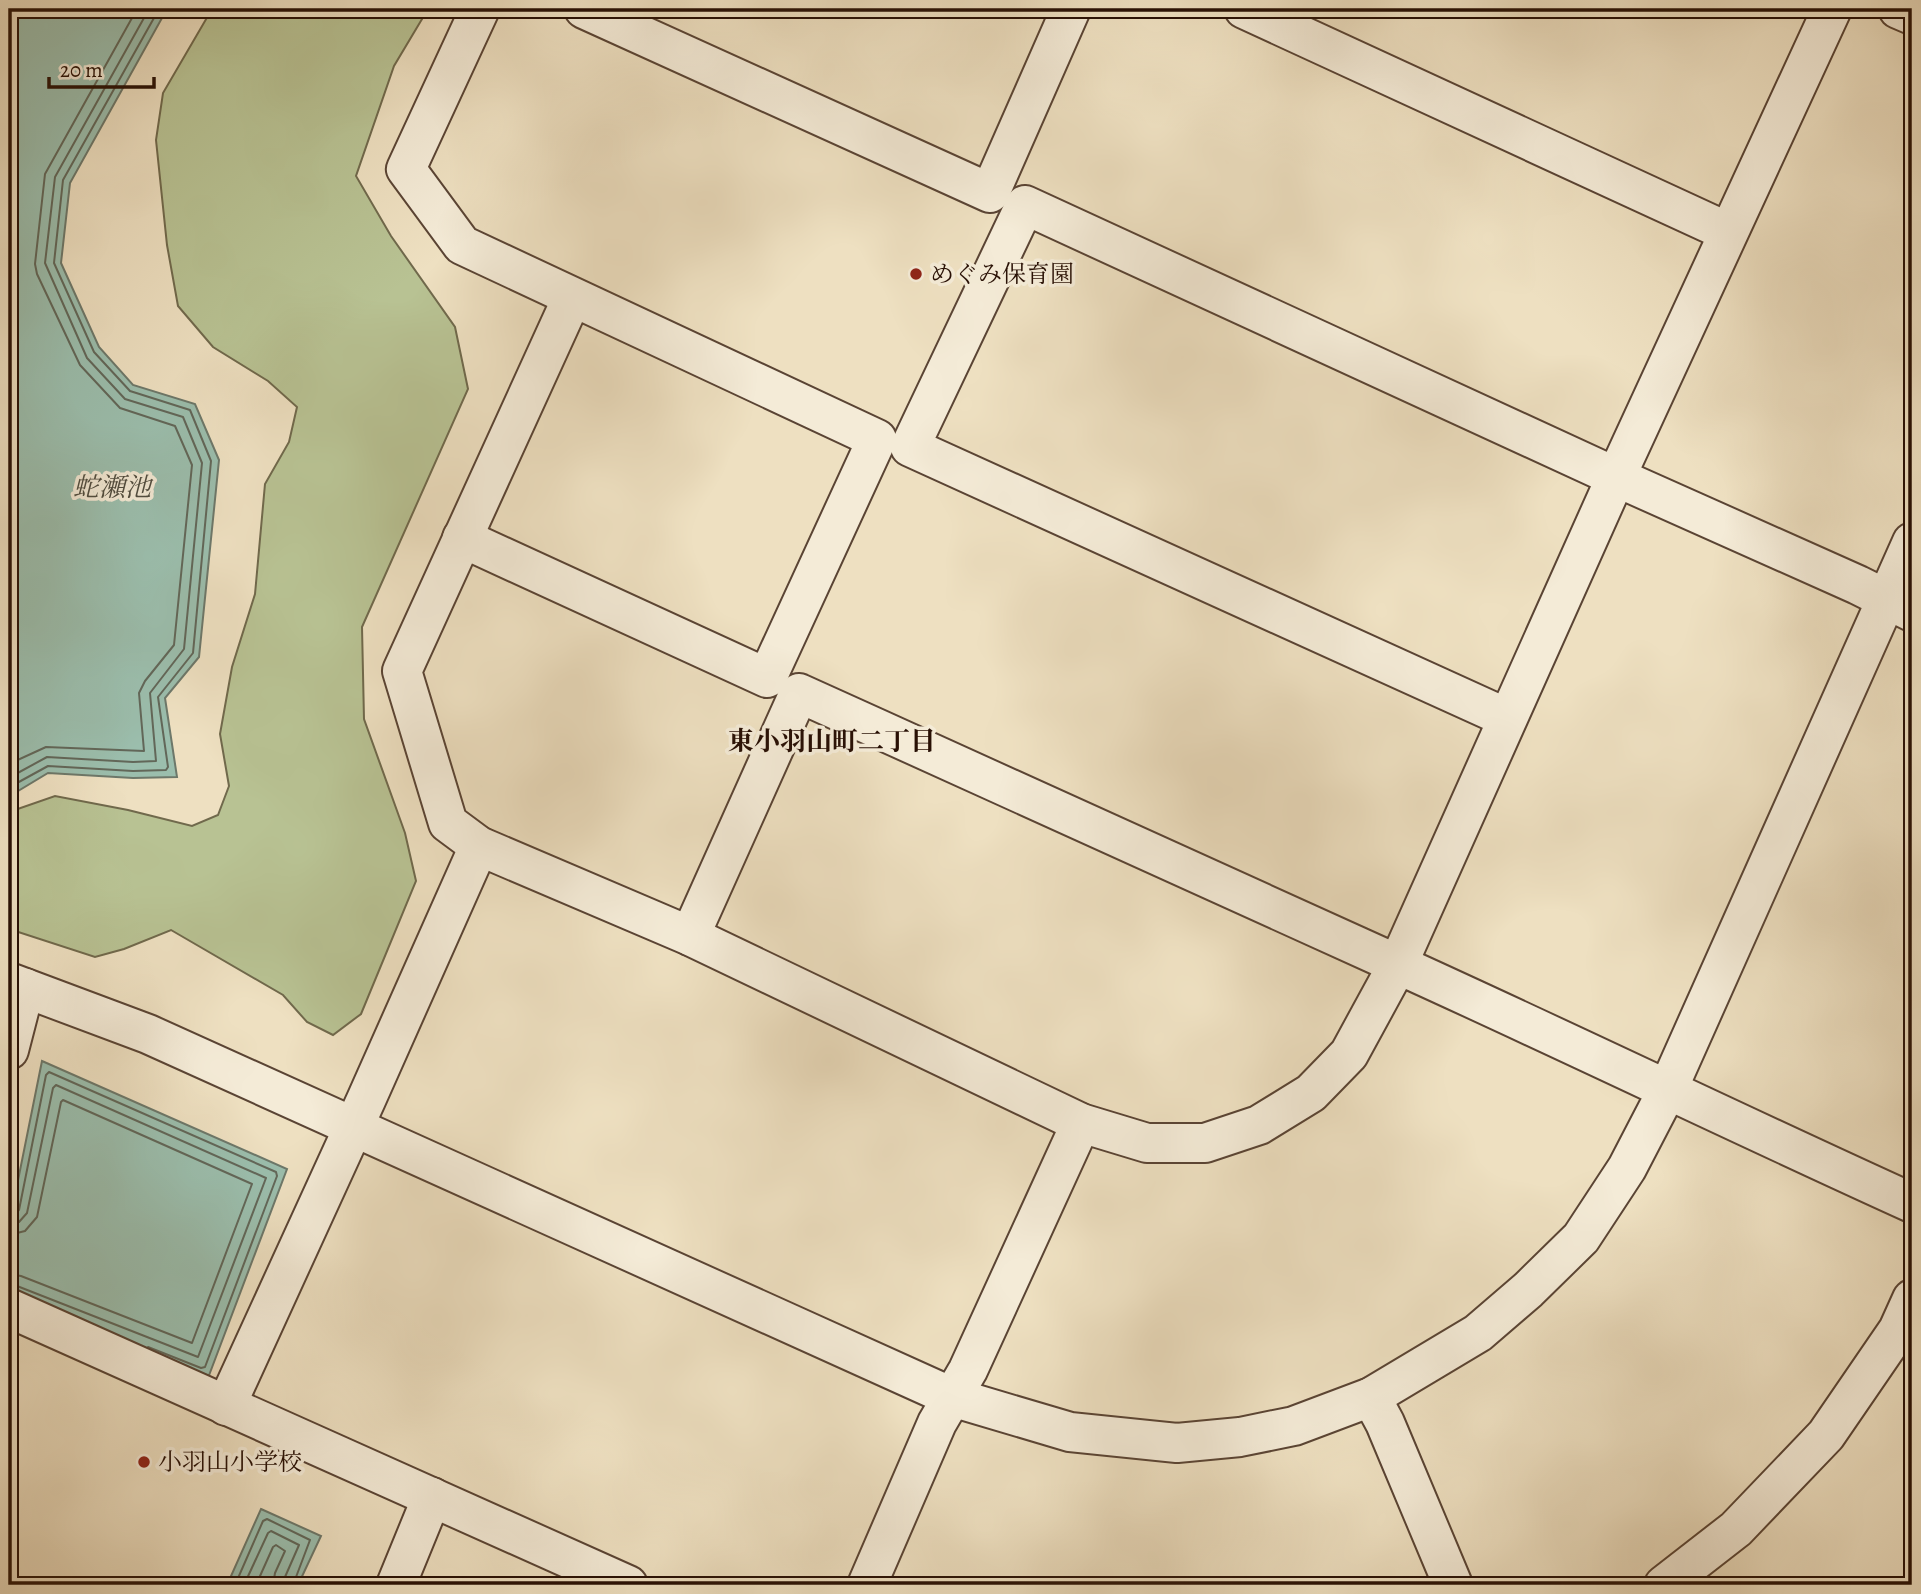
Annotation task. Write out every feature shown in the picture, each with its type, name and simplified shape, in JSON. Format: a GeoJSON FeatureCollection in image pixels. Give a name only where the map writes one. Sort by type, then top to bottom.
{"type":"FeatureCollection","features":[{"type":"Feature","properties":{"kind":"street"},"geometry":{"type":"LineString","coordinates":[[462,538],[767,678],[877,439],[462,245],[406,169],[480,9]]}},
{"type":"Feature","properties":{"kind":"street"},"geometry":{"type":"LineString","coordinates":[[584,9],[990,193],[1071,9]]}},
{"type":"Feature","properties":{"kind":"street"},"geometry":{"type":"LineString","coordinates":[[1244,9],[1728,232]]}},
{"type":"Feature","properties":{"kind":"street"},"geometry":{"type":"LineString","coordinates":[[572,298],[402,671],[448,823],[479,846],[690,936],[1081,1123],[1147,1143],[1205,1143],[1259,1125],[1311,1093],[1349,1054],[1398,964],[1616,477],[1832,9]]}},
{"type":"Feature","properties":{"kind":"street"},"geometry":{"type":"LineString","coordinates":[[1898,9],[1912,15]]}},
{"type":"Feature","properties":{"kind":"street"},"geometry":{"type":"LineString","coordinates":[[1507,718],[910,447],[1025,205],[1899,605]]}},
{"type":"Feature","properties":{"kind":"street"},"geometry":{"type":"LineString","coordinates":[[9,1050],[17,985],[148,1034],[952,1397],[1070,1432],[1177,1443],[1240,1437],[1294,1426],[1371,1397],[1478,1333],[1528,1290],[1581,1238],[1627,1168],[1667,1091],[1899,605],[1912,542]]}},
{"type":"Feature","properties":{"kind":"street"},"geometry":{"type":"LineString","coordinates":[[690,936],[799,693],[1398,964],[1912,1203]]}},
{"type":"Feature","properties":{"kind":"street"},"geometry":{"type":"LineString","coordinates":[[226,1406],[479,846]]}},
{"type":"Feature","properties":{"kind":"street"},"geometry":{"type":"LineString","coordinates":[[867,1585],[937,1423],[968,1370],[1081,1123]]}},
{"type":"Feature","properties":{"kind":"street"},"geometry":{"type":"LineString","coordinates":[[1664,1585],[1736,1529],[1826,1435],[1898,1330],[1912,1299]]}},
{"type":"Feature","properties":{"kind":"street"},"geometry":{"type":"LineString","coordinates":[[9,1308],[628,1585]]}},
{"type":"Feature","properties":{"kind":"street"},"geometry":{"type":"LineString","coordinates":[[1371,1397],[1385,1423],[1453,1585]]}},
{"type":"Feature","properties":{"kind":"street"},"geometry":{"type":"LineString","coordinates":[[396,1585],[432,1497]]}},
{"type":"Feature","properties":{"kind":"shaded area"},"geometry":{"type":"Polygon","coordinates":[[[212,9],[428,9],[394,66],[356,176],[391,236],[455,327],[468,389],[362,627],[364,719],[405,833],[416,881],[361,1014],[333,1035],[307,1022],[283,995],[171,930],[124,949],[95,957],[9,929],[9,812],[55,796],[192,826],[218,815],[229,786],[220,734],[232,667],[255,594],[265,484],[289,442],[297,407],[268,381],[213,347],[178,306],[167,245],[156,140],[163,93],[212,9]]]}},
{"type":"Feature","properties":{"kind":"water","name":"蛇瀬池"},"geometry":{"type":"Polygon","coordinates":[[[9,9],[167,9],[70,183],[61,263],[99,347],[133,385],[195,404],[219,460],[199,657],[165,698],[177,777],[133,778],[48,773],[18,791],[9,791],[9,9]]]}},
{"type":"Feature","properties":{"kind":"water"},"geometry":{"type":"Polygon","coordinates":[[[42,1061],[287,1169],[208,1378],[9,1300],[9,1225],[42,1061]]]}},
{"type":"Feature","properties":{"kind":"water"},"geometry":{"type":"Polygon","coordinates":[[[261,1509],[321,1536],[298,1585],[227,1585],[261,1509]]]}},
{"type":"Feature","properties":{"kind":"place","name":"めぐみ保育園"},"geometry":{"type":"Point","coordinates":[916,274]}},
{"type":"Feature","properties":{"kind":"place","name":"小羽山小学校"},"geometry":{"type":"Point","coordinates":[144,1462]}},
{"type":"Feature","properties":{"kind":"district","name":"東小羽山町二丁目"},"geometry":{"type":"Point","coordinates":[832,741]}}]}
